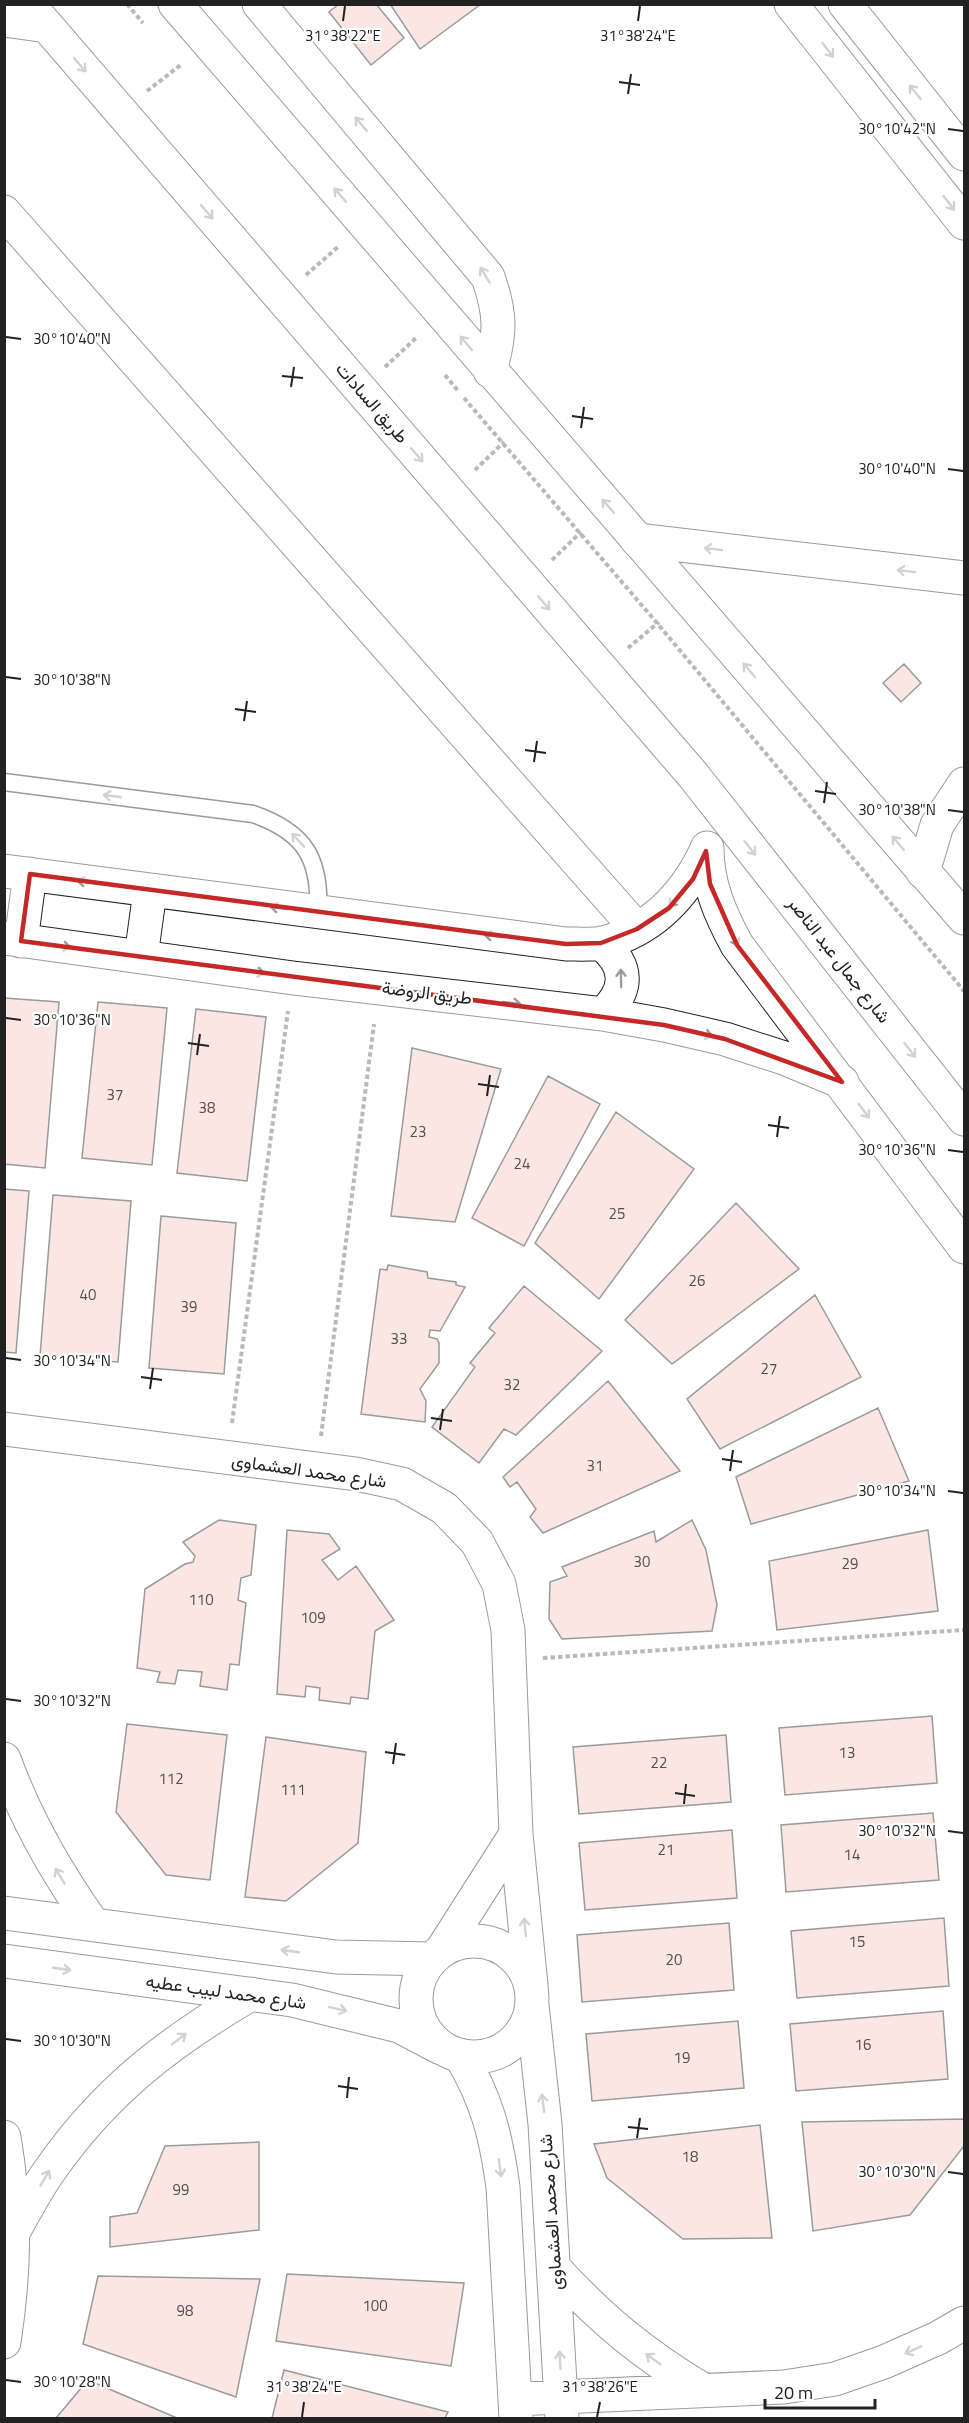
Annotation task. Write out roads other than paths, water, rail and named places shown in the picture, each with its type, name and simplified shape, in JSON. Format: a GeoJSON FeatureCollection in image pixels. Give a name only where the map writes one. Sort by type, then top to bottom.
{"type":"FeatureCollection","features":[{"type":"Feature","properties":{"kind":"street"},"geometry":{"type":"LineString","coordinates":[[175,4],[964,918]]}},
{"type":"Feature","properties":{"kind":"street"},"geometry":{"type":"LineString","coordinates":[[259,4],[488,277],[498,308],[499,340],[490,371]]}},
{"type":"Feature","properties":{"kind":"street"},"geometry":{"type":"LineString","coordinates":[[791,4],[964,223]]}},
{"type":"Feature","properties":{"kind":"street"},"geometry":{"type":"LineString","coordinates":[[845,4],[964,154]]}},
{"type":"Feature","properties":{"kind":"street"},"geometry":{"type":"LineString","coordinates":[[4,20],[37,15]]}},
{"type":"Feature","properties":{"kind":"street","name":"طريق السادات"},"geometry":{"type":"LineString","coordinates":[[37,15],[603,671],[713,802]]}},
{"type":"Feature","properties":{"kind":"street"},"geometry":{"type":"LineString","coordinates":[[4,212],[638,929]]}},
{"type":"Feature","properties":{"kind":"street"},"geometry":{"type":"LineString","coordinates":[[637,540],[964,578]]}},
{"type":"Feature","properties":{"kind":"street"},"geometry":{"type":"LineString","coordinates":[[923,872],[938,825],[964,784]]}},
{"type":"Feature","properties":{"kind":"street"},"geometry":{"type":"LineString","coordinates":[[713,802],[706,851],[710,884],[717,905],[738,945],[958,1239],[964,1274]]}},
{"type":"Feature","properties":{"kind":"street","name":"شارع جمال عبد الناصر"},"geometry":{"type":"LineString","coordinates":[[713,802],[964,1119]]}},
{"type":"Feature","properties":{"kind":"street"},"geometry":{"type":"LineString","coordinates":[[13,940],[17,873],[566,944],[602,943],[638,929],[669,908],[693,879],[706,851]]}},
{"type":"Feature","properties":{"kind":"street"},"geometry":{"type":"LineString","coordinates":[[141,957],[150,891]]}},
{"type":"Feature","properties":{"kind":"street","name":"طريق الروضة"},"geometry":{"type":"LineString","coordinates":[[13,940],[293,978],[603,1014],[725,1039],[784,1058],[842,1082]]}},
{"type":"Feature","properties":{"kind":"street"},"geometry":{"type":"LineString","coordinates":[[602,943],[615,954],[622,970],[622,987],[615,1003],[603,1014]]}},
{"type":"Feature","properties":{"kind":"street","name":"شارع محمد العشماوى"},"geometry":{"type":"LineString","coordinates":[[4,1429],[317,1469],[402,1484],[444,1508],[477,1542],[499,1584],[508,1630],[516,1834],[545,2124],[562,2408]]}},
{"type":"Feature","properties":{"kind":"street"},"geometry":{"type":"LineString","coordinates":[[4,1759],[17,1794],[39,1840],[64,1884],[93,1924]]}},
{"type":"Feature","properties":{"kind":"street"},"geometry":{"type":"LineString","coordinates":[[516,1834],[437,1954],[422,1972],[416,1988],[415,2005],[429,2036],[451,2051],[476,2081],[491,2117],[503,2187],[516,2409],[562,2408],[703,2390],[784,2388],[835,2379],[884,2362],[964,2323]]}},
{"type":"Feature","properties":{"kind":"street"},"geometry":{"type":"LineString","coordinates":[[4,1913],[336,1957],[437,1954],[459,1942],[478,1941],[496,1945],[512,1955],[524,1968],[532,1995],[527,2024],[515,2040],[499,2052],[480,2057],[451,2051]]}},
{"type":"Feature","properties":{"kind":"street","name":"شارع محمد لبيب عطيه"},"geometry":{"type":"LineString","coordinates":[[4,1961],[335,2009],[399,2026],[451,2051]]}},
{"type":"Feature","properties":{"kind":"street"},"geometry":{"type":"LineString","coordinates":[[15,2229],[49,2170],[99,2109],[139,2070],[192,2029],[251,1995]]}},
{"type":"Feature","properties":{"kind":"street"},"geometry":{"type":"LineString","coordinates":[[4,2137],[11,2178],[15,2229],[12,2292],[4,2342]]}},
{"type":"Feature","properties":{"kind":"street"},"geometry":{"type":"LineString","coordinates":[[555,2270],[621,2336],[703,2390]]}},
{"type":"Feature","properties":{"kind":"lane"},"geometry":{"type":"LineString","coordinates":[[4,782],[253,814],[279,823],[299,839],[314,862],[320,887],[318,913]]}}]}
